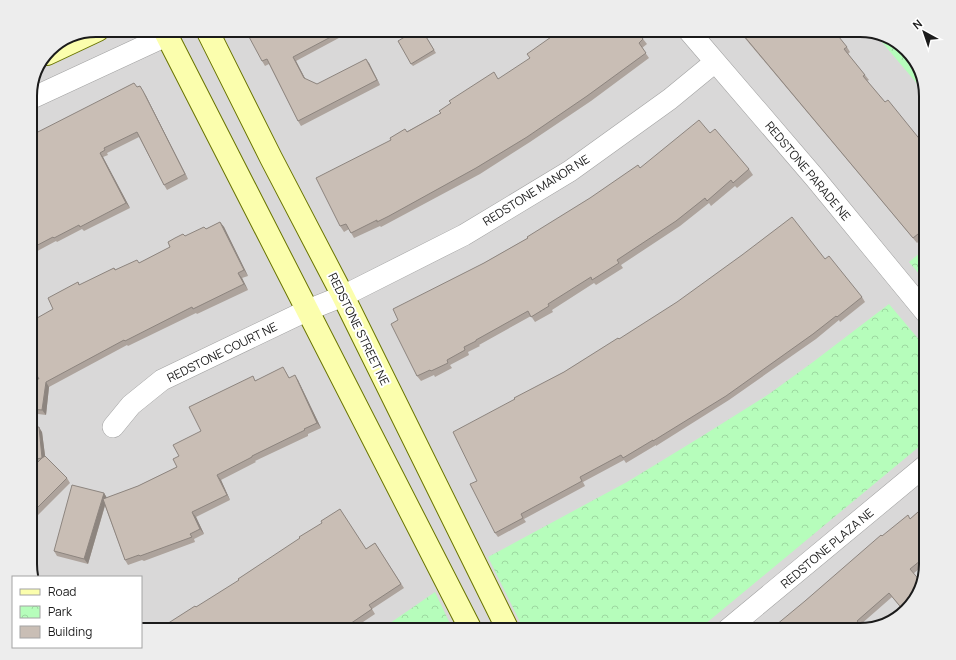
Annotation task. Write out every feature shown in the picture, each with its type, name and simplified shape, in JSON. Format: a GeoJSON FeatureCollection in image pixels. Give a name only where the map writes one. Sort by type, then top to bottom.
{"type":"FeatureCollection","features":[{"type":"Feature","properties":{"kind":"street"},"geometry":{"type":"LineString","coordinates":[[37,96],[160,37]]}},
{"type":"Feature","properties":{"kind":"street"},"geometry":{"type":"LineString","coordinates":[[172,37],[308,310],[467,623]]}},
{"type":"Feature","properties":{"kind":"street","name":"REDSTONE STREET NE"},"geometry":{"type":"LineString","coordinates":[[210,37],[271,158],[343,296],[505,623]]}},
{"type":"Feature","properties":{"kind":"street","name":"REDSTONE PARADE NE"},"geometry":{"type":"LineString","coordinates":[[694,37],[815,178],[919,304]]}},
{"type":"Feature","properties":{"kind":"street"},"geometry":{"type":"LineString","coordinates":[[66,45],[77,40]]}},
{"type":"Feature","properties":{"kind":"street","name":"REDSTONE MANOR NE"},"geometry":{"type":"LineString","coordinates":[[343,296],[464,235],[570,171],[670,99],[715,62]]}},
{"type":"Feature","properties":{"kind":"street","name":"REDSTONE COURT NE"},"geometry":{"type":"LineString","coordinates":[[114,427],[131,405],[162,380],[308,310],[343,296]]}},
{"type":"Feature","properties":{"kind":"street","name":"REDSTONE PLAZA NE"},"geometry":{"type":"LineString","coordinates":[[735,623],[919,471]]}},
{"type":"Feature","properties":{"kind":"shaded area"},"geometry":{"type":"Polygon","coordinates":[[[96,37],[860,37],[879,40],[893,47],[902,54],[915,73],[919,96],[919,564],[917,580],[909,597],[902,606],[883,619],[860,623],[142,623],[142,576],[38,576],[37,92],[39,80],[49,60],[66,45],[84,38],[96,37]]]}},
{"type":"Feature","properties":{"kind":"green space"},"geometry":{"type":"Polygon","coordinates":[[[881,41],[902,54],[911,66],[918,84],[881,41]]]}},
{"type":"Feature","properties":{"kind":"green space"},"geometry":{"type":"Polygon","coordinates":[[[919,254],[919,274],[909,262],[919,254]]]}},
{"type":"Feature","properties":{"kind":"green space"},"geometry":{"type":"Polygon","coordinates":[[[889,304],[919,340],[919,447],[706,623],[521,623],[488,557],[627,482],[769,394],[889,304]]]}},
{"type":"Feature","properties":{"kind":"green space"},"geometry":{"type":"Polygon","coordinates":[[[435,592],[450,623],[390,623],[435,592]]]}},
{"type":"Feature","properties":{"kind":"building"},"geometry":{"type":"Polygon","coordinates":[[[249,37],[331,37],[293,57],[304,78],[317,84],[366,59],[377,80],[298,121],[267,59],[262,61],[249,37]]]}},
{"type":"Feature","properties":{"kind":"building"},"geometry":{"type":"Polygon","coordinates":[[[405,37],[426,37],[434,50],[411,64],[398,41],[405,37]]]}},
{"type":"Feature","properties":{"kind":"building"},"geometry":{"type":"Polygon","coordinates":[[[551,37],[641,37],[643,39],[639,43],[646,53],[527,137],[476,168],[377,222],[377,220],[351,233],[346,224],[340,226],[316,178],[391,140],[390,138],[405,129],[407,132],[441,113],[439,111],[451,103],[449,101],[494,72],[498,79],[530,58],[527,54],[551,37]]]}},
{"type":"Feature","properties":{"kind":"building"},"geometry":{"type":"Polygon","coordinates":[[[745,37],[839,37],[847,47],[844,49],[865,75],[863,76],[885,102],[888,100],[919,138],[919,233],[913,238],[745,37]]]}},
{"type":"Feature","properties":{"kind":"building"},"geometry":{"type":"Polygon","coordinates":[[[134,83],[137,87],[140,86],[143,91],[185,174],[164,185],[137,132],[104,148],[105,150],[100,153],[126,203],[80,227],[79,225],[37,245],[37,132],[134,83]]]}},
{"type":"Feature","properties":{"kind":"building"},"geometry":{"type":"Polygon","coordinates":[[[699,120],[710,133],[715,129],[749,169],[733,183],[731,180],[707,201],[705,198],[676,221],[617,260],[619,263],[592,280],[591,277],[548,304],[549,306],[531,317],[528,311],[464,347],[465,350],[447,360],[448,363],[417,376],[391,324],[398,320],[393,309],[484,263],[528,238],[527,237],[590,198],[638,165],[640,168],[699,120]]]}},
{"type":"Feature","properties":{"kind":"building"},"geometry":{"type":"Polygon","coordinates":[[[792,217],[825,259],[829,256],[862,297],[837,317],[836,316],[726,396],[623,458],[621,455],[580,477],[582,481],[521,514],[523,518],[495,533],[470,484],[477,481],[453,432],[564,372],[618,338],[619,339],[677,302],[792,217]]]}},
{"type":"Feature","properties":{"kind":"building"},"geometry":{"type":"Polygon","coordinates":[[[220,222],[244,270],[238,273],[244,284],[193,309],[192,307],[125,341],[124,340],[46,382],[42,410],[37,410],[37,379],[39,379],[37,375],[37,318],[53,309],[48,298],[78,282],[79,285],[114,268],[115,270],[137,260],[139,263],[170,247],[168,242],[183,234],[185,236],[204,227],[206,229],[220,222]]]}},
{"type":"Feature","properties":{"kind":"building"},"geometry":{"type":"Polygon","coordinates":[[[283,367],[289,378],[295,375],[317,423],[217,475],[227,495],[192,512],[200,529],[190,534],[192,537],[125,560],[103,499],[138,486],[177,467],[173,459],[179,456],[173,445],[201,431],[189,407],[253,376],[255,381],[283,367]]]}},
{"type":"Feature","properties":{"kind":"building"},"geometry":{"type":"Polygon","coordinates":[[[37,427],[39,427],[42,458],[37,459],[37,427]]]}},
{"type":"Feature","properties":{"kind":"building"},"geometry":{"type":"Polygon","coordinates":[[[45,456],[67,478],[37,508],[37,463],[45,456]]]}},
{"type":"Feature","properties":{"kind":"building"},"geometry":{"type":"Polygon","coordinates":[[[72,485],[104,493],[84,559],[54,551],[72,485]]]}},
{"type":"Feature","properties":{"kind":"building"},"geometry":{"type":"Polygon","coordinates":[[[340,509],[366,549],[375,543],[401,584],[369,605],[372,609],[351,623],[168,623],[239,580],[238,579],[300,538],[299,537],[322,523],[321,521],[340,509]]]}},
{"type":"Feature","properties":{"kind":"building"},"geometry":{"type":"Polygon","coordinates":[[[919,511],[919,562],[910,569],[917,578],[917,580],[909,597],[901,607],[889,593],[857,621],[859,623],[778,623],[881,535],[882,536],[908,515],[910,519],[919,511]]]}}]}
